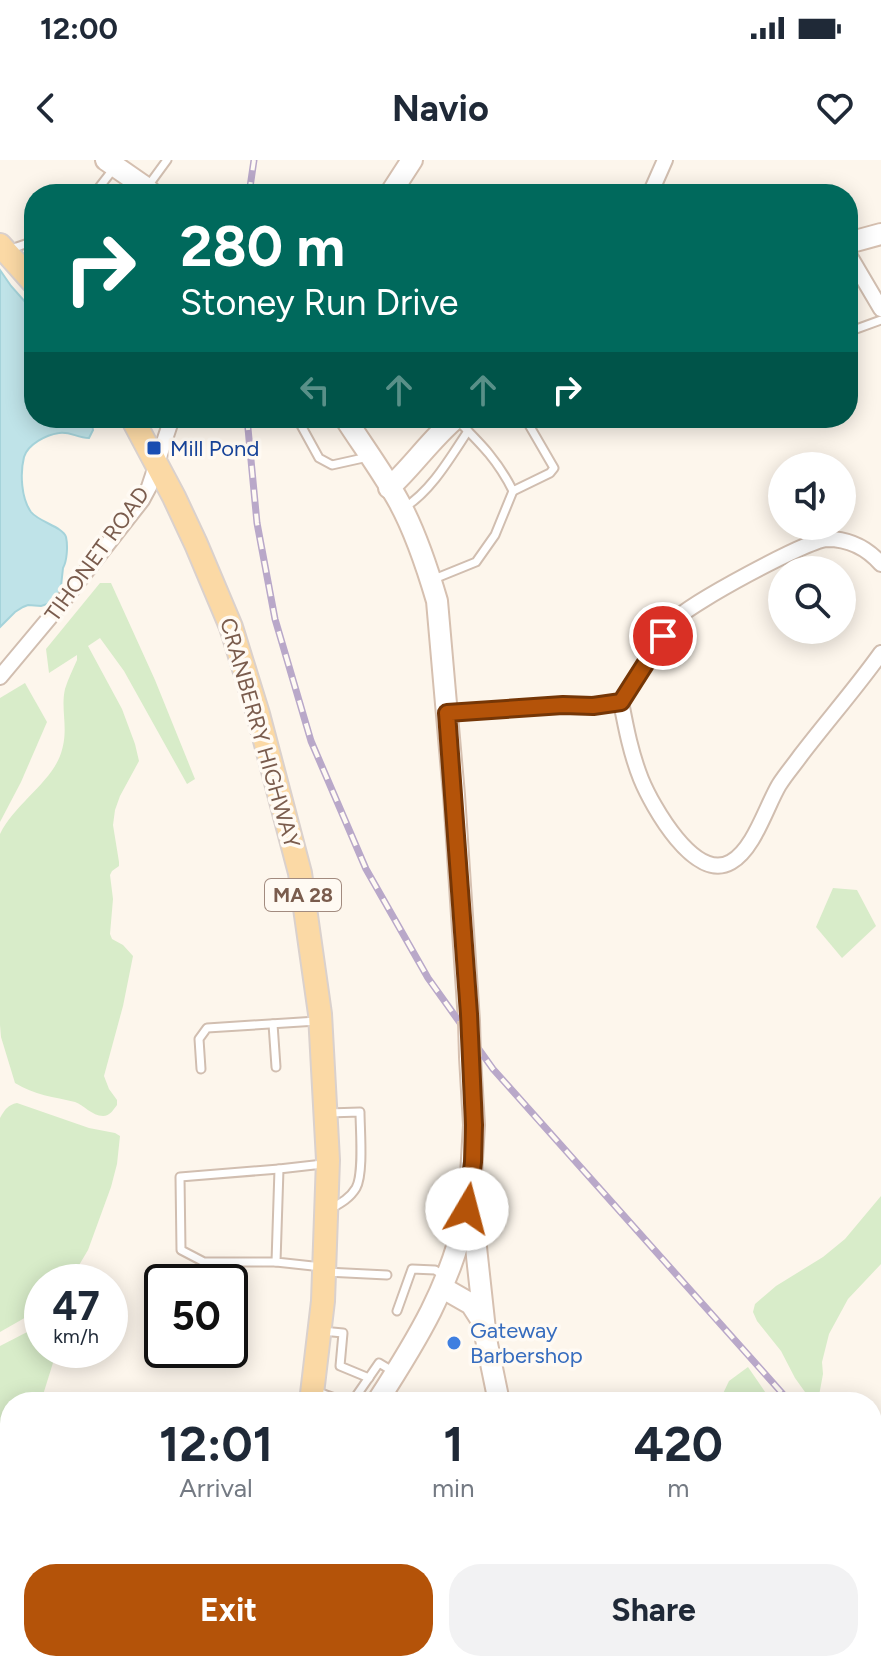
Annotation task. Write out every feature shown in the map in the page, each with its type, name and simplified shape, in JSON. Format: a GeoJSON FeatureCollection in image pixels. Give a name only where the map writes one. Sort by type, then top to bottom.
{"type":"FeatureCollection","features":[{"type":"Feature","properties":{"kind":"main road"},"geometry":{"type":"LineString","coordinates":[[396,184],[412,160]]}},
{"type":"Feature","properties":{"kind":"main road"},"geometry":{"type":"LineString","coordinates":[[111,163],[140,184]]}},
{"type":"Feature","properties":{"kind":"main road"},"geometry":{"type":"LineString","coordinates":[[858,240],[881,234]]}},
{"type":"Feature","properties":{"kind":"main road"},"geometry":{"type":"LineString","coordinates":[[3,248],[24,272]]}},
{"type":"Feature","properties":{"kind":"main road","name":"CRANBERRY HIGHWAY"},"geometry":{"type":"LineString","coordinates":[[137,428],[218,594],[254,700],[300,873],[320,1021],[328,1163],[320,1330],[312,1392]]}},
{"type":"Feature","properties":{"kind":"main road"},"geometry":{"type":"LineString","coordinates":[[351,428],[402,509],[417,540],[437,601],[474,1125],[470,1192],[446,1279],[414,1345],[380,1389]]}},
{"type":"Feature","properties":{"kind":"main road"},"geometry":{"type":"LineString","coordinates":[[389,488],[440,432],[448,428]]}},
{"type":"Feature","properties":{"kind":"main road"},"geometry":{"type":"LineString","coordinates":[[470,1192],[484,1324],[497,1392]]}},
{"type":"Feature","properties":{"kind":"main road"},"geometry":{"type":"LineString","coordinates":[[446,1279],[471,1281],[481,1299]]}},
{"type":"Feature","properties":{"kind":"main road"},"geometry":{"type":"LineString","coordinates":[[446,1279],[471,1304],[484,1324]]}},
{"type":"Feature","properties":{"kind":"street"},"geometry":{"type":"LineString","coordinates":[[654,184],[665,160]]}},
{"type":"Feature","properties":{"kind":"street"},"geometry":{"type":"LineString","coordinates":[[858,270],[881,309]]}},
{"type":"Feature","properties":{"kind":"street","name":"TIHONET ROAD"},"geometry":{"type":"LineString","coordinates":[[0,677],[142,500],[168,428]]}},
{"type":"Feature","properties":{"kind":"street"},"geometry":{"type":"LineString","coordinates":[[881,564],[859,546],[826,539],[784,556],[677,618],[621,702],[635,762],[654,806],[693,856],[704,864],[718,867],[731,863],[742,853],[779,784],[881,653]]}},
{"type":"Feature","properties":{"kind":"street"},"geometry":{"type":"LineString","coordinates":[[447,713],[621,702]]}},
{"type":"Feature","properties":{"kind":"lane"},"geometry":{"type":"LineString","coordinates":[[154,184],[167,160]]}},
{"type":"Feature","properties":{"kind":"lane"},"geometry":{"type":"LineString","coordinates":[[99,184],[111,163]]}},
{"type":"Feature","properties":{"kind":"lane"},"geometry":{"type":"LineString","coordinates":[[3,248],[24,243]]}},
{"type":"Feature","properties":{"kind":"lane"},"geometry":{"type":"LineString","coordinates":[[858,328],[881,320]]}},
{"type":"Feature","properties":{"kind":"lane"},"geometry":{"type":"LineString","coordinates":[[302,428],[319,458],[332,465],[370,457]]}},
{"type":"Feature","properties":{"kind":"lane"},"geometry":{"type":"LineString","coordinates":[[402,509],[421,495],[450,459],[458,428]]}},
{"type":"Feature","properties":{"kind":"lane"},"geometry":{"type":"LineString","coordinates":[[466,428],[486,447],[513,491]]}},
{"type":"Feature","properties":{"kind":"lane"},"geometry":{"type":"LineString","coordinates":[[431,580],[476,562],[495,535],[513,491],[550,473],[554,468],[531,428]]}},
{"type":"Feature","properties":{"kind":"lane"},"geometry":{"type":"LineString","coordinates":[[201,1069],[199,1039],[207,1028],[320,1021]]}},
{"type":"Feature","properties":{"kind":"lane"},"geometry":{"type":"LineString","coordinates":[[273,1024],[276,1067]]}},
{"type":"Feature","properties":{"kind":"lane"},"geometry":{"type":"LineString","coordinates":[[325,1113],[360,1112],[361,1156],[358,1186],[346,1200],[326,1210]]}},
{"type":"Feature","properties":{"kind":"lane"},"geometry":{"type":"LineString","coordinates":[[328,1163],[180,1177],[181,1250],[204,1262],[276,1262],[387,1275]]}},
{"type":"Feature","properties":{"kind":"lane"},"geometry":{"type":"LineString","coordinates":[[276,1262],[279,1169]]}},
{"type":"Feature","properties":{"kind":"lane"},"geometry":{"type":"LineString","coordinates":[[397,1311],[412,1269],[435,1270],[446,1279]]}},
{"type":"Feature","properties":{"kind":"lane"},"geometry":{"type":"LineString","coordinates":[[320,1330],[343,1333],[340,1366],[380,1389]]}},
{"type":"Feature","properties":{"kind":"green space"},"geometry":{"type":"Polygon","coordinates":[[[100,583],[111,583],[195,779],[187,784],[124,671],[100,638],[88,646],[122,709],[139,761],[120,796],[113,825],[119,866],[110,875],[113,899],[110,934],[133,956],[104,1076],[117,1105],[103,1116],[75,1102],[37,1093],[15,1083],[0,1025],[0,834],[48,776],[60,756],[64,738],[65,689],[77,655],[49,673],[46,649],[100,583]]]}},
{"type":"Feature","properties":{"kind":"green space"},"geometry":{"type":"Polygon","coordinates":[[[25,683],[47,722],[0,822],[0,698],[25,683]]]}},
{"type":"Feature","properties":{"kind":"green space"},"geometry":{"type":"Polygon","coordinates":[[[833,888],[857,890],[876,926],[842,958],[816,927],[833,888]]]}},
{"type":"Feature","properties":{"kind":"green space"},"geometry":{"type":"Polygon","coordinates":[[[17,1103],[120,1136],[111,1187],[88,1250],[80,1264],[24,1264],[24,1318],[0,1332],[0,1118],[11,1105],[17,1103]]]}},
{"type":"Feature","properties":{"kind":"green space"},"geometry":{"type":"Polygon","coordinates":[[[881,1196],[881,1264],[848,1299],[829,1334],[822,1362],[820,1392],[805,1392],[781,1351],[757,1321],[753,1312],[755,1304],[845,1239],[881,1196]]]}},
{"type":"Feature","properties":{"kind":"green space"},"geometry":{"type":"Polygon","coordinates":[[[24,1334],[24,1368],[51,1368],[44,1392],[0,1392],[0,1346],[24,1334]]]}},
{"type":"Feature","properties":{"kind":"green space"},"geometry":{"type":"Polygon","coordinates":[[[748,1367],[765,1392],[724,1392],[729,1381],[748,1367]]]}},
{"type":"Feature","properties":{"kind":"water"},"geometry":{"type":"Polygon","coordinates":[[[0,270],[24,301],[24,428],[93,430],[89,438],[63,433],[49,436],[33,444],[26,452],[22,478],[25,500],[35,516],[64,533],[66,557],[57,601],[23,607],[0,627],[0,270]]]}},
{"type":"Feature","properties":{"kind":"railway"},"geometry":{"type":"LineString","coordinates":[[250,184],[254,160]]}},
{"type":"Feature","properties":{"kind":"railway"},"geometry":{"type":"LineString","coordinates":[[248,428],[257,523],[275,619],[311,741],[366,869],[428,978],[493,1069],[781,1392]]}},
{"type":"Feature","properties":{"kind":"place","name":"Mill Pond"},"geometry":{"type":"Point","coordinates":[154,448]}},
{"type":"Feature","properties":{"kind":"place","name":"Gateway Barbershop"},"geometry":{"type":"Point","coordinates":[454,1343]}},
{"type":"Feature","properties":{"kind":"route"},"geometry":{"type":"LineString","coordinates":[[467,1209],[474,1125],[447,713],[621,702],[663,636]]}}]}
